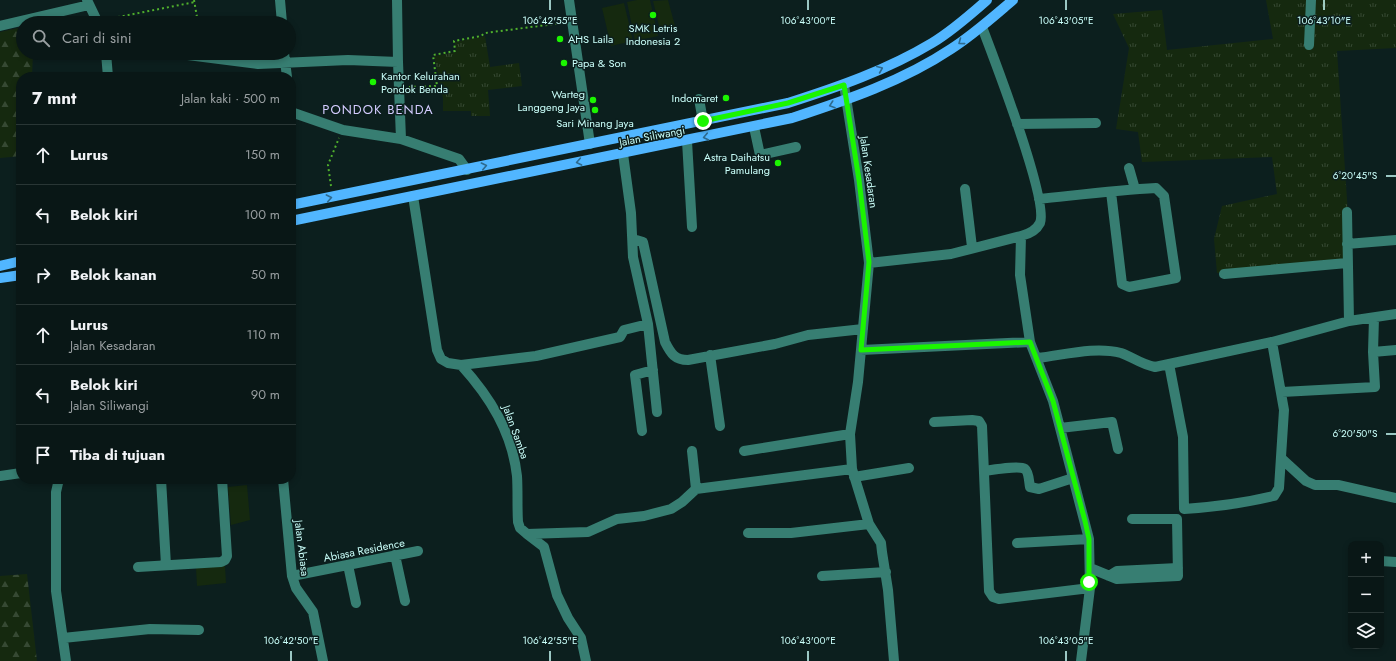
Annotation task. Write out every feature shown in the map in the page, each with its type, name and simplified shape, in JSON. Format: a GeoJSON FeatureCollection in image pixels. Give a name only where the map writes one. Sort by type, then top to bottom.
{"type":"FeatureCollection","features":[{"type":"Feature","properties":{"kind":"main road","name":"Jalan Siliwangi"},"geometry":{"type":"LineString","coordinates":[[296,204],[788,103],[844,85],[896,63],[933,43],[987,0]]}},
{"type":"Feature","properties":{"kind":"main road","name":"Jalan Siliwangi"},"geometry":{"type":"LineString","coordinates":[[296,220],[687,141],[792,118],[846,100],[901,77],[951,50],[982,27],[1013,0]]}},
{"type":"Feature","properties":{"kind":"main road"},"geometry":{"type":"LineString","coordinates":[[0,266],[16,262]]}},
{"type":"Feature","properties":{"kind":"main road"},"geometry":{"type":"LineString","coordinates":[[0,278],[16,276]]}},
{"type":"Feature","properties":{"kind":"street"},"geometry":{"type":"LineString","coordinates":[[280,0],[281,16]]}},
{"type":"Feature","properties":{"kind":"street"},"geometry":{"type":"LineString","coordinates":[[397,0],[401,139]]}},
{"type":"Feature","properties":{"kind":"street"},"geometry":{"type":"LineString","coordinates":[[569,0],[590,144]]}},
{"type":"Feature","properties":{"kind":"street"},"geometry":{"type":"LineString","coordinates":[[1309,45],[1311,0]]}},
{"type":"Feature","properties":{"kind":"street"},"geometry":{"type":"LineString","coordinates":[[38,16],[88,3],[94,16]]}},
{"type":"Feature","properties":{"kind":"street"},"geometry":{"type":"LineString","coordinates":[[0,26],[16,22]]}},
{"type":"Feature","properties":{"kind":"street"},"geometry":{"type":"LineString","coordinates":[[869,262],[951,254],[1030,234],[1040,223],[1042,214],[1039,199],[1017,124],[982,27]]}},
{"type":"Feature","properties":{"kind":"street"},"geometry":{"type":"LineString","coordinates":[[296,58],[398,62]]}},
{"type":"Feature","properties":{"kind":"street"},"geometry":{"type":"LineString","coordinates":[[107,60],[108,72]]}},
{"type":"Feature","properties":{"kind":"street"},"geometry":{"type":"LineString","coordinates":[[223,60],[245,63],[269,60]]}},
{"type":"Feature","properties":{"kind":"street"},"geometry":{"type":"LineString","coordinates":[[285,60],[286,72]]}},
{"type":"Feature","properties":{"kind":"street","name":"Jalan Kesadaran"},"geometry":{"type":"LineString","coordinates":[[844,85],[859,180],[869,262],[858,382],[850,434],[853,473],[869,524],[881,543],[886,572],[894,661]]}},
{"type":"Feature","properties":{"kind":"street"},"geometry":{"type":"LineString","coordinates":[[698,99],[703,121]]}},
{"type":"Feature","properties":{"kind":"street"},"geometry":{"type":"LineString","coordinates":[[296,114],[343,130],[401,139],[459,159],[467,170]]}},
{"type":"Feature","properties":{"kind":"street"},"geometry":{"type":"LineString","coordinates":[[1017,124],[1096,123]]}},
{"type":"Feature","properties":{"kind":"street"},"geometry":{"type":"LineString","coordinates":[[754,127],[760,155],[796,147]]}},
{"type":"Feature","properties":{"kind":"street"},"geometry":{"type":"LineString","coordinates":[[687,141],[692,227]]}},
{"type":"Feature","properties":{"kind":"street"},"geometry":{"type":"LineString","coordinates":[[623,154],[633,239],[633,257],[648,324],[657,412]]}},
{"type":"Feature","properties":{"kind":"street"},"geometry":{"type":"LineString","coordinates":[[1129,168],[1135,189]]}},
{"type":"Feature","properties":{"kind":"street"},"geometry":{"type":"LineString","coordinates":[[1039,199],[1135,189],[1156,188],[1164,196],[1176,278],[1129,287],[1122,284],[1111,192]]}},
{"type":"Feature","properties":{"kind":"street"},"geometry":{"type":"LineString","coordinates":[[965,189],[972,248]]}},
{"type":"Feature","properties":{"kind":"street"},"geometry":{"type":"LineString","coordinates":[[413,196],[437,350],[441,359],[448,364],[461,365],[536,356],[620,337],[624,330],[648,324]]}},
{"type":"Feature","properties":{"kind":"street"},"geometry":{"type":"LineString","coordinates":[[1347,212],[1349,321]]}},
{"type":"Feature","properties":{"kind":"street"},"geometry":{"type":"LineString","coordinates":[[1021,236],[1020,275],[1030,342],[1038,358],[1053,401],[1089,539],[1090,588],[1081,661]]}},
{"type":"Feature","properties":{"kind":"street"},"geometry":{"type":"LineString","coordinates":[[633,239],[643,242],[665,342],[670,352],[680,360],[688,360],[757,347],[808,335],[863,329]]}},
{"type":"Feature","properties":{"kind":"street"},"geometry":{"type":"LineString","coordinates":[[1347,244],[1396,240]]}},
{"type":"Feature","properties":{"kind":"street"},"geometry":{"type":"LineString","coordinates":[[1224,274],[1347,263]]}},
{"type":"Feature","properties":{"kind":"street"},"geometry":{"type":"LineString","coordinates":[[1038,358],[1098,351],[1120,353],[1145,365],[1155,367],[1272,342],[1349,321],[1396,314]]}},
{"type":"Feature","properties":{"kind":"street"},"geometry":{"type":"LineString","coordinates":[[1282,392],[1375,387],[1373,352],[1374,318]]}},
{"type":"Feature","properties":{"kind":"street"},"geometry":{"type":"LineString","coordinates":[[861,350],[1030,342]]}},
{"type":"Feature","properties":{"kind":"street"},"geometry":{"type":"LineString","coordinates":[[1169,364],[1183,436],[1184,509],[1211,507],[1274,496],[1280,488],[1284,426],[1282,392],[1272,342]]}},
{"type":"Feature","properties":{"kind":"street"},"geometry":{"type":"LineString","coordinates":[[1373,352],[1396,350]]}},
{"type":"Feature","properties":{"kind":"street"},"geometry":{"type":"LineString","coordinates":[[710,356],[720,426]]}},
{"type":"Feature","properties":{"kind":"street","name":"Jalan Samba"},"geometry":{"type":"LineString","coordinates":[[461,365],[482,389],[494,406],[510,444],[517,477],[518,522],[520,528],[544,547],[557,595],[568,618],[581,638],[586,661]]}},
{"type":"Feature","properties":{"kind":"street"},"geometry":{"type":"LineString","coordinates":[[642,431],[635,375],[653,370]]}},
{"type":"Feature","properties":{"kind":"street"},"geometry":{"type":"LineString","coordinates":[[934,422],[972,420],[979,421],[982,426],[989,591],[992,597],[999,599],[1090,588]]}},
{"type":"Feature","properties":{"kind":"street"},"geometry":{"type":"LineString","coordinates":[[1060,428],[1112,422],[1118,449]]}},
{"type":"Feature","properties":{"kind":"street"},"geometry":{"type":"LineString","coordinates":[[744,451],[850,434]]}},
{"type":"Feature","properties":{"kind":"street"},"geometry":{"type":"LineString","coordinates":[[692,451],[696,489]]}},
{"type":"Feature","properties":{"kind":"street"},"geometry":{"type":"LineString","coordinates":[[1282,459],[1306,482],[1315,485],[1338,485],[1396,498]]}},
{"type":"Feature","properties":{"kind":"street"},"geometry":{"type":"LineString","coordinates":[[984,471],[1019,467],[1025,469],[1030,487],[1034,489],[1039,489],[1073,478]]}},
{"type":"Feature","properties":{"kind":"street"},"geometry":{"type":"LineString","coordinates":[[526,534],[588,532],[616,519],[644,516],[671,509],[682,502],[696,489],[909,468]]}},
{"type":"Feature","properties":{"kind":"street"},"geometry":{"type":"LineString","coordinates":[[0,476],[16,474]]}},
{"type":"Feature","properties":{"kind":"street"},"geometry":{"type":"LineString","coordinates":[[58,484],[56,492],[56,591],[66,661]]}},
{"type":"Feature","properties":{"kind":"street"},"geometry":{"type":"LineString","coordinates":[[161,484],[166,565]]}},
{"type":"Feature","properties":{"kind":"street"},"geometry":{"type":"LineString","coordinates":[[138,567],[221,562],[225,560],[227,556],[222,484]]}},
{"type":"Feature","properties":{"kind":"street","name":"Jalan Abiasa"},"geometry":{"type":"LineString","coordinates":[[283,484],[292,576],[296,588],[313,612],[322,661]]}},
{"type":"Feature","properties":{"kind":"street"},"geometry":{"type":"LineString","coordinates":[[1090,568],[1109,576],[1118,571],[1178,568],[1177,519],[1132,519]]}},
{"type":"Feature","properties":{"kind":"street"},"geometry":{"type":"LineString","coordinates":[[748,533],[791,533],[869,524]]}},
{"type":"Feature","properties":{"kind":"street"},"geometry":{"type":"LineString","coordinates":[[1017,543],[1089,539]]}},
{"type":"Feature","properties":{"kind":"street","name":"Abiasa Residence"},"geometry":{"type":"LineString","coordinates":[[292,576],[418,551]]}},
{"type":"Feature","properties":{"kind":"street"},"geometry":{"type":"LineString","coordinates":[[395,555],[404,601]]}},
{"type":"Feature","properties":{"kind":"street"},"geometry":{"type":"LineString","coordinates":[[1384,561],[1396,562]]}},
{"type":"Feature","properties":{"kind":"street"},"geometry":{"type":"LineString","coordinates":[[348,565],[356,603]]}},
{"type":"Feature","properties":{"kind":"street"},"geometry":{"type":"LineString","coordinates":[[822,576],[886,572]]}},
{"type":"Feature","properties":{"kind":"street"},"geometry":{"type":"LineString","coordinates":[[63,638],[150,628],[199,630]]}},
{"type":"Feature","properties":{"kind":"path"},"geometry":{"type":"LineString","coordinates":[[125,16],[195,1],[197,16]]}},
{"type":"Feature","properties":{"kind":"path"},"geometry":{"type":"LineString","coordinates":[[400,87],[436,86],[433,55],[455,51],[454,41],[481,36],[485,33],[571,22]]}},
{"type":"Feature","properties":{"kind":"path"},"geometry":{"type":"LineString","coordinates":[[331,187],[328,165],[343,130]]}},
{"type":"Feature","properties":{"kind":"green space"},"geometry":{"type":"Polygon","coordinates":[[[650,0],[658,36],[635,41],[627,2],[650,0]]]}},
{"type":"Feature","properties":{"kind":"green space"},"geometry":{"type":"Polygon","coordinates":[[[668,0],[675,26],[660,30],[653,1],[668,0]]]}},
{"type":"Feature","properties":{"kind":"green space"},"geometry":{"type":"Polygon","coordinates":[[[1266,0],[1396,0],[1396,48],[1337,51],[1351,259],[1217,273],[1214,239],[1222,206],[1277,194],[1272,157],[1142,162],[1138,132],[1116,129],[1129,48],[1113,14],[1162,10],[1167,50],[1273,39],[1266,0]]]}},
{"type":"Feature","properties":{"kind":"green space"},"geometry":{"type":"Polygon","coordinates":[[[624,3],[633,41],[611,46],[602,8],[624,3]]]}},
{"type":"Feature","properties":{"kind":"green space"},"geometry":{"type":"Polygon","coordinates":[[[16,29],[16,60],[33,60],[32,72],[16,72],[16,156],[0,158],[0,32],[16,29]]]}},
{"type":"Feature","properties":{"kind":"green space"},"geometry":{"type":"Polygon","coordinates":[[[485,36],[490,67],[519,63],[522,86],[488,90],[490,116],[471,116],[471,111],[443,111],[443,98],[434,56],[456,52],[455,42],[485,36]]]}},
{"type":"Feature","properties":{"kind":"green space"},"geometry":{"type":"Polygon","coordinates":[[[247,485],[250,520],[231,525],[228,487],[247,485]]]}},
{"type":"Feature","properties":{"kind":"green space"},"geometry":{"type":"Polygon","coordinates":[[[225,566],[226,583],[197,586],[196,568],[225,566]]]}},
{"type":"Feature","properties":{"kind":"green space"},"geometry":{"type":"Polygon","coordinates":[[[27,574],[37,661],[0,661],[0,576],[27,574]]]}},
{"type":"Feature","properties":{"kind":"place","name":"SMK Letris Indonesia 2"},"geometry":{"type":"Point","coordinates":[653,15]}},
{"type":"Feature","properties":{"kind":"place","name":"AHS Laila"},"geometry":{"type":"Point","coordinates":[560,39]}},
{"type":"Feature","properties":{"kind":"place","name":"Papa & Son"},"geometry":{"type":"Point","coordinates":[564,63]}},
{"type":"Feature","properties":{"kind":"place","name":"Kantor Kelurahan Pondok Benda"},"geometry":{"type":"Point","coordinates":[373,82]}},
{"type":"Feature","properties":{"kind":"place","name":"Indomaret"},"geometry":{"type":"Point","coordinates":[726,98]}},
{"type":"Feature","properties":{"kind":"place","name":"Warteg Langgeng Jaya"},"geometry":{"type":"Point","coordinates":[593,100]}},
{"type":"Feature","properties":{"kind":"place","name":"Sari Minang Jaya"},"geometry":{"type":"Point","coordinates":[595,110]}},
{"type":"Feature","properties":{"kind":"place","name":"Astra Daihatsu Pamulang"},"geometry":{"type":"Point","coordinates":[778,163]}},
{"type":"Feature","properties":{"kind":"district","name":"PONDOK BENDA"},"geometry":{"type":"Point","coordinates":[378,109]}},
{"type":"Feature","properties":{"kind":"route"},"geometry":{"type":"LineString","coordinates":[[703,121],[788,103],[844,85],[859,180],[869,262],[861,350],[1030,342],[1038,358],[1053,401],[1085,521],[1089,539],[1089,582]]}}]}
